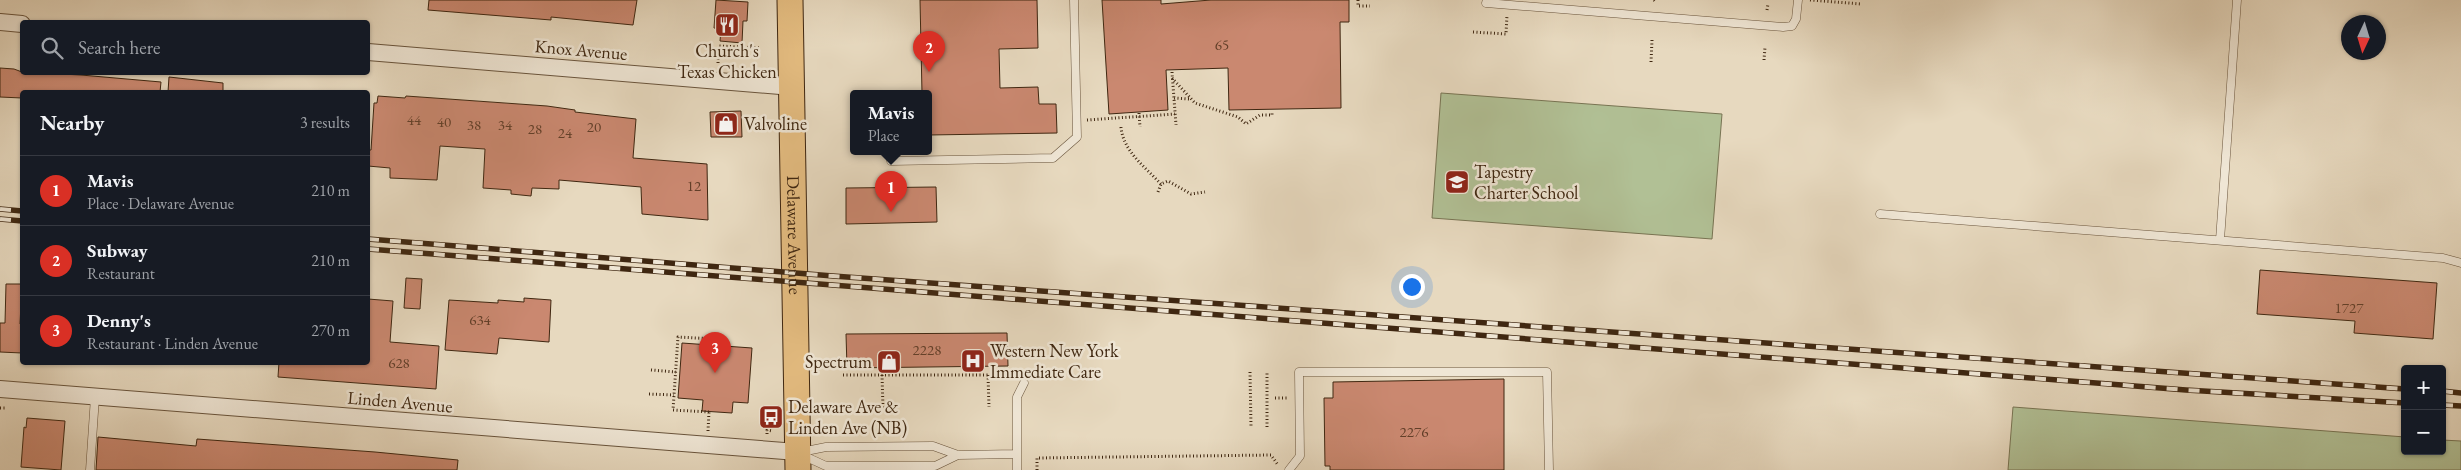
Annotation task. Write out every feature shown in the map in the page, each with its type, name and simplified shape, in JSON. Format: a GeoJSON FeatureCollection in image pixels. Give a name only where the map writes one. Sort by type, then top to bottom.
{"type":"FeatureCollection","features":[{"type":"Feature","properties":{"kind":"main road","name":"Delaware Avenue"},"geometry":{"type":"LineString","coordinates":[[790,0],[798,461]]}},
{"type":"Feature","properties":{"kind":"street"},"geometry":{"type":"LineString","coordinates":[[0,22],[20,24]]}},
{"type":"Feature","properties":{"kind":"street","name":"Knox Avenue"},"geometry":{"type":"LineString","coordinates":[[370,52],[792,87]]}},
{"type":"Feature","properties":{"kind":"street","name":"Linden Avenue"},"geometry":{"type":"LineString","coordinates":[[0,389],[798,461]]}},
{"type":"Feature","properties":{"kind":"lane"},"geometry":{"type":"LineString","coordinates":[[891,161],[1053,158],[1077,137],[1074,0]]}},
{"type":"Feature","properties":{"kind":"lane"},"geometry":{"type":"LineString","coordinates":[[1486,3],[1520,3],[1783,27],[1792,26],[1796,19],[1798,0]]}},
{"type":"Feature","properties":{"kind":"lane"},"geometry":{"type":"LineString","coordinates":[[2220,240],[2237,0]]}},
{"type":"Feature","properties":{"kind":"lane"},"geometry":{"type":"LineString","coordinates":[[1880,214],[2443,258],[2461,263]]}},
{"type":"Feature","properties":{"kind":"lane"},"geometry":{"type":"LineString","coordinates":[[1289,470],[1300,456],[1300,372],[1547,372],[1550,470]]}},
{"type":"Feature","properties":{"kind":"lane"},"geometry":{"type":"LineString","coordinates":[[1018,470],[1017,397],[1024,383]]}},
{"type":"Feature","properties":{"kind":"lane"},"geometry":{"type":"LineString","coordinates":[[90,470],[95,397]]}},
{"type":"Feature","properties":{"kind":"lane"},"geometry":{"type":"LineString","coordinates":[[798,461],[826,446],[933,446],[958,455],[1017,454]]}},
{"type":"Feature","properties":{"kind":"lane"},"geometry":{"type":"LineString","coordinates":[[798,461],[826,466],[935,466],[958,455]]}},
{"type":"Feature","properties":{"kind":"path"},"geometry":{"type":"LineString","coordinates":[[1358,0],[1358,6],[1370,6]]}},
{"type":"Feature","properties":{"kind":"path"},"geometry":{"type":"LineString","coordinates":[[1809,0],[1862,4]]}},
{"type":"Feature","properties":{"kind":"path"},"geometry":{"type":"LineString","coordinates":[[1767,10],[1768,4]]}},
{"type":"Feature","properties":{"kind":"path"},"geometry":{"type":"LineString","coordinates":[[1473,32],[1506,34],[1506,29]]}},
{"type":"Feature","properties":{"kind":"path"},"geometry":{"type":"LineString","coordinates":[[1650,62],[1652,40]]}},
{"type":"Feature","properties":{"kind":"path"},"geometry":{"type":"LineString","coordinates":[[718,63],[719,46],[761,48]]}},
{"type":"Feature","properties":{"kind":"path"},"geometry":{"type":"LineString","coordinates":[[1764,48],[1764,60]]}},
{"type":"Feature","properties":{"kind":"path"},"geometry":{"type":"LineString","coordinates":[[1172,72],[1176,125]]}},
{"type":"Feature","properties":{"kind":"path"},"geometry":{"type":"LineString","coordinates":[[1172,78],[1189,99],[1201,106],[1238,117],[1246,124],[1260,113],[1272,115],[1272,111]]}},
{"type":"Feature","properties":{"kind":"path"},"geometry":{"type":"LineString","coordinates":[[1174,98],[1189,99]]}},
{"type":"Feature","properties":{"kind":"path"},"geometry":{"type":"LineString","coordinates":[[1095,120],[1139,115],[1175,114]]}},
{"type":"Feature","properties":{"kind":"path"},"geometry":{"type":"LineString","coordinates":[[1139,115],[1140,126]]}},
{"type":"Feature","properties":{"kind":"path"},"geometry":{"type":"LineString","coordinates":[[1121,128],[1122,139],[1161,184]]}},
{"type":"Feature","properties":{"kind":"path"},"geometry":{"type":"LineString","coordinates":[[1161,184],[1171,181],[1191,194],[1205,192]]}},
{"type":"Feature","properties":{"kind":"path"},"geometry":{"type":"LineString","coordinates":[[1158,192],[1161,184]]}},
{"type":"Feature","properties":{"kind":"path"},"geometry":{"type":"LineString","coordinates":[[708,432],[709,412],[673,410],[678,336],[715,339],[715,344]]}},
{"type":"Feature","properties":{"kind":"path"},"geometry":{"type":"LineString","coordinates":[[650,370],[676,372]]}},
{"type":"Feature","properties":{"kind":"path"},"geometry":{"type":"LineString","coordinates":[[1250,372],[1251,427]]}},
{"type":"Feature","properties":{"kind":"path"},"geometry":{"type":"LineString","coordinates":[[1267,372],[1267,427]]}},
{"type":"Feature","properties":{"kind":"path"},"geometry":{"type":"LineString","coordinates":[[843,375],[1007,375]]}},
{"type":"Feature","properties":{"kind":"path"},"geometry":{"type":"LineString","coordinates":[[882,375],[883,408]]}},
{"type":"Feature","properties":{"kind":"path"},"geometry":{"type":"LineString","coordinates":[[988,375],[989,407]]}},
{"type":"Feature","properties":{"kind":"path"},"geometry":{"type":"LineString","coordinates":[[649,394],[674,396]]}},
{"type":"Feature","properties":{"kind":"path"},"geometry":{"type":"LineString","coordinates":[[1275,398],[1288,398]]}},
{"type":"Feature","properties":{"kind":"path"},"geometry":{"type":"LineString","coordinates":[[767,430],[772,431]]}},
{"type":"Feature","properties":{"kind":"path"},"geometry":{"type":"LineString","coordinates":[[1037,470],[1037,458],[1271,455],[1278,465]]}},
{"type":"Feature","properties":{"kind":"green space"},"geometry":{"type":"Polygon","coordinates":[[[1441,93],[1722,114],[1712,239],[1432,218],[1441,93]]]}},
{"type":"Feature","properties":{"kind":"green space"},"geometry":{"type":"Polygon","coordinates":[[[2013,407],[2401,437],[2401,455],[2446,455],[2446,440],[2461,441],[2461,470],[2008,470],[2013,407]]]}},
{"type":"Feature","properties":{"kind":"building"},"geometry":{"type":"Polygon","coordinates":[[[429,0],[637,0],[633,25],[551,17],[551,20],[428,10],[429,0]]]}},
{"type":"Feature","properties":{"kind":"building","name":"Church's Texas Chicken"},"geometry":{"type":"Polygon","coordinates":[[[716,0],[748,2],[747,21],[743,21],[742,43],[720,41],[721,29],[714,28],[716,0]]]}},
{"type":"Feature","properties":{"kind":"building"},"geometry":{"type":"Polygon","coordinates":[[[920,0],[1037,0],[1038,48],[999,49],[1000,88],[1038,87],[1039,104],[1056,104],[1057,133],[932,135],[932,90],[922,90],[920,0]]]}},
{"type":"Feature","properties":{"kind":"building"},"geometry":{"type":"Polygon","coordinates":[[[1102,0],[1161,0],[1161,4],[1211,0],[1349,0],[1349,22],[1340,22],[1341,108],[1229,110],[1228,68],[1166,70],[1168,110],[1109,114],[1102,0]]]}},
{"type":"Feature","properties":{"kind":"building"},"geometry":{"type":"Polygon","coordinates":[[[0,68],[14,69],[20,71],[20,75],[81,75],[161,82],[160,90],[20,90],[20,98],[0,97],[0,68]]]}},
{"type":"Feature","properties":{"kind":"building"},"geometry":{"type":"Polygon","coordinates":[[[169,77],[223,83],[223,90],[168,90],[169,77]]]}},
{"type":"Feature","properties":{"kind":"building"},"geometry":{"type":"Polygon","coordinates":[[[378,96],[405,98],[406,96],[547,106],[575,110],[575,112],[636,119],[633,158],[707,164],[708,220],[642,214],[641,187],[559,180],[559,189],[532,188],[531,196],[511,194],[511,190],[483,188],[485,149],[440,146],[437,180],[390,178],[390,168],[370,166],[374,103],[377,103],[378,96]]]}},
{"type":"Feature","properties":{"kind":"building","name":"Valvoline"},"geometry":{"type":"Polygon","coordinates":[[[741,111],[742,137],[711,137],[710,112],[741,111]]]}},
{"type":"Feature","properties":{"kind":"building"},"geometry":{"type":"Polygon","coordinates":[[[936,187],[937,222],[846,224],[846,188],[936,187]]]}},
{"type":"Feature","properties":{"kind":"building"},"geometry":{"type":"Polygon","coordinates":[[[2260,270],[2437,283],[2433,339],[2354,333],[2355,321],[2257,314],[2260,270]]]}},
{"type":"Feature","properties":{"kind":"building"},"geometry":{"type":"Polygon","coordinates":[[[406,278],[422,279],[420,309],[404,308],[406,278]]]}},
{"type":"Feature","properties":{"kind":"building"},"geometry":{"type":"Polygon","coordinates":[[[6,284],[20,284],[20,353],[0,352],[0,323],[5,323],[6,284]]]}},
{"type":"Feature","properties":{"kind":"building"},"geometry":{"type":"Polygon","coordinates":[[[524,298],[551,300],[549,342],[499,338],[497,354],[445,350],[449,300],[498,303],[498,300],[524,302],[524,298]]]}},
{"type":"Feature","properties":{"kind":"building"},"geometry":{"type":"Polygon","coordinates":[[[370,299],[393,301],[390,342],[439,346],[436,389],[278,377],[279,365],[370,365],[370,299]]]}},
{"type":"Feature","properties":{"kind":"building"},"geometry":{"type":"Polygon","coordinates":[[[1007,333],[1008,366],[847,368],[846,334],[1007,333]]]}},
{"type":"Feature","properties":{"kind":"building"},"geometry":{"type":"Polygon","coordinates":[[[682,343],[752,348],[748,403],[733,402],[732,413],[702,411],[703,400],[678,398],[682,343]]]}},
{"type":"Feature","properties":{"kind":"building"},"geometry":{"type":"Polygon","coordinates":[[[1504,379],[1504,470],[1330,470],[1330,466],[1325,466],[1324,398],[1333,398],[1333,382],[1504,379]]]}},
{"type":"Feature","properties":{"kind":"building"},"geometry":{"type":"Polygon","coordinates":[[[27,418],[65,421],[61,470],[21,467],[24,427],[26,428],[27,418]]]}},
{"type":"Feature","properties":{"kind":"building"},"geometry":{"type":"Polygon","coordinates":[[[98,437],[196,446],[197,439],[458,460],[457,470],[96,470],[98,437]]]}},
{"type":"Feature","properties":{"kind":"railway"},"geometry":{"type":"LineString","coordinates":[[0,209],[20,211]]}},
{"type":"Feature","properties":{"kind":"railway"},"geometry":{"type":"LineString","coordinates":[[0,219],[20,221]]}},
{"type":"Feature","properties":{"kind":"railway"},"geometry":{"type":"LineString","coordinates":[[370,239],[833,276],[2401,389]]}},
{"type":"Feature","properties":{"kind":"railway"},"geometry":{"type":"LineString","coordinates":[[370,249],[2186,390],[2401,403]]}},
{"type":"Feature","properties":{"kind":"railway"},"geometry":{"type":"LineString","coordinates":[[2446,391],[2461,393]]}},
{"type":"Feature","properties":{"kind":"railway"},"geometry":{"type":"LineString","coordinates":[[2446,405],[2461,406]]}},
{"type":"Feature","properties":{"kind":"place","name":"Church's Texas Chicken"},"geometry":{"type":"Point","coordinates":[727,25]}},
{"type":"Feature","properties":{"kind":"place","name":"Subway"},"geometry":{"type":"Point","coordinates":[929,72]}},
{"type":"Feature","properties":{"kind":"place","name":"Valvoline"},"geometry":{"type":"Point","coordinates":[726,124]}},
{"type":"Feature","properties":{"kind":"place","name":"Tapestry Charter School"},"geometry":{"type":"Point","coordinates":[1457,182]}},
{"type":"Feature","properties":{"kind":"place","name":"Mavis"},"geometry":{"type":"Point","coordinates":[891,212]}},
{"type":"Feature","properties":{"kind":"place","name":"Western New York Immediate Care"},"geometry":{"type":"Point","coordinates":[973,361]}},
{"type":"Feature","properties":{"kind":"place","name":"Spectrum"},"geometry":{"type":"Point","coordinates":[889,362]}},
{"type":"Feature","properties":{"kind":"place","name":"Denny's"},"geometry":{"type":"Point","coordinates":[715,373]}},
{"type":"Feature","properties":{"kind":"place","name":"Delaware Ave & Linden Ave (NB)"},"geometry":{"type":"Point","coordinates":[771,417]}}]}
